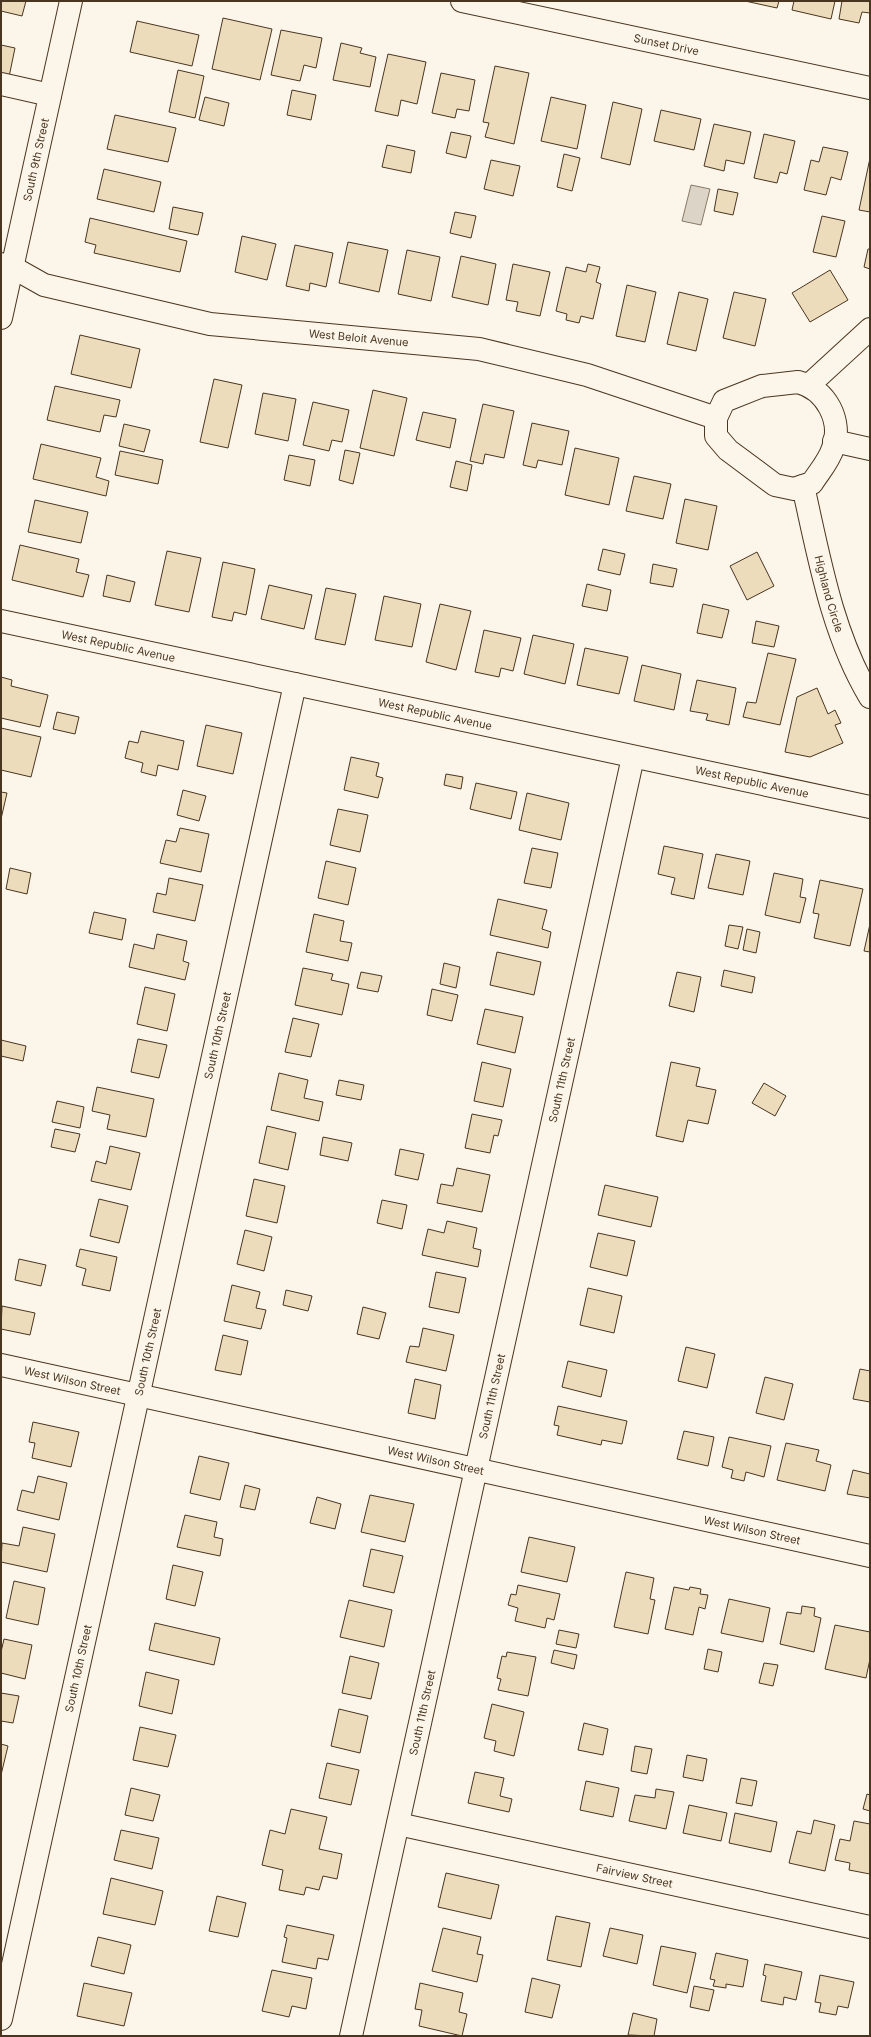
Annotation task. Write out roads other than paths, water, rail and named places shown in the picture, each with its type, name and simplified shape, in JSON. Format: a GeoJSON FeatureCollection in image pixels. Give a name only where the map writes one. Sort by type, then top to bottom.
{"type":"FeatureCollection","features":[{"type":"Feature","properties":{"kind":"street","name":"South 9th Street"},"geometry":{"type":"LineString","coordinates":[[1,318],[7,266],[50,95],[71,1]]}},
{"type":"Feature","properties":{"kind":"street","name":"Sunset Drive"},"geometry":{"type":"LineString","coordinates":[[462,1],[870,88]]}},
{"type":"Feature","properties":{"kind":"street"},"geometry":{"type":"LineString","coordinates":[[1,84],[50,95]]}},
{"type":"Feature","properties":{"kind":"street","name":"West Beloit Avenue"},"geometry":{"type":"LineString","coordinates":[[7,266],[44,284],[210,324],[479,349],[587,374],[716,418]]}},
{"type":"Feature","properties":{"kind":"street"},"geometry":{"type":"LineString","coordinates":[[808,385],[870,329]]}},
{"type":"Feature","properties":{"kind":"street"},"geometry":{"type":"LineString","coordinates":[[798,382],[808,385],[822,396],[832,412],[836,430],[833,448],[812,483],[794,489],[775,485],[728,450],[716,436],[716,418],[724,401],[762,386],[798,382]]}},
{"type":"Feature","properties":{"kind":"street"},"geometry":{"type":"LineString","coordinates":[[834,441],[870,448]]}},
{"type":"Feature","properties":{"kind":"street","name":"Highland Circle"},"geometry":{"type":"LineString","coordinates":[[803,486],[828,596],[857,676],[870,697]]}},
{"type":"Feature","properties":{"kind":"street","name":"West Republic Avenue"},"geometry":{"type":"LineString","coordinates":[[1,621],[870,807]]}},
{"type":"Feature","properties":{"kind":"street","name":"South 10th Street"},"geometry":{"type":"LineString","coordinates":[[1,2019],[295,684]]}},
{"type":"Feature","properties":{"kind":"street","name":"South 11th Street"},"geometry":{"type":"LineString","coordinates":[[351,2036],[633,757]]}},
{"type":"Feature","properties":{"kind":"street","name":"West Wilson Street"},"geometry":{"type":"LineString","coordinates":[[1,1365],[870,1556]]}},
{"type":"Feature","properties":{"kind":"street","name":"Fairview Street"},"geometry":{"type":"LineString","coordinates":[[398,1824],[870,1927]]}}]}
